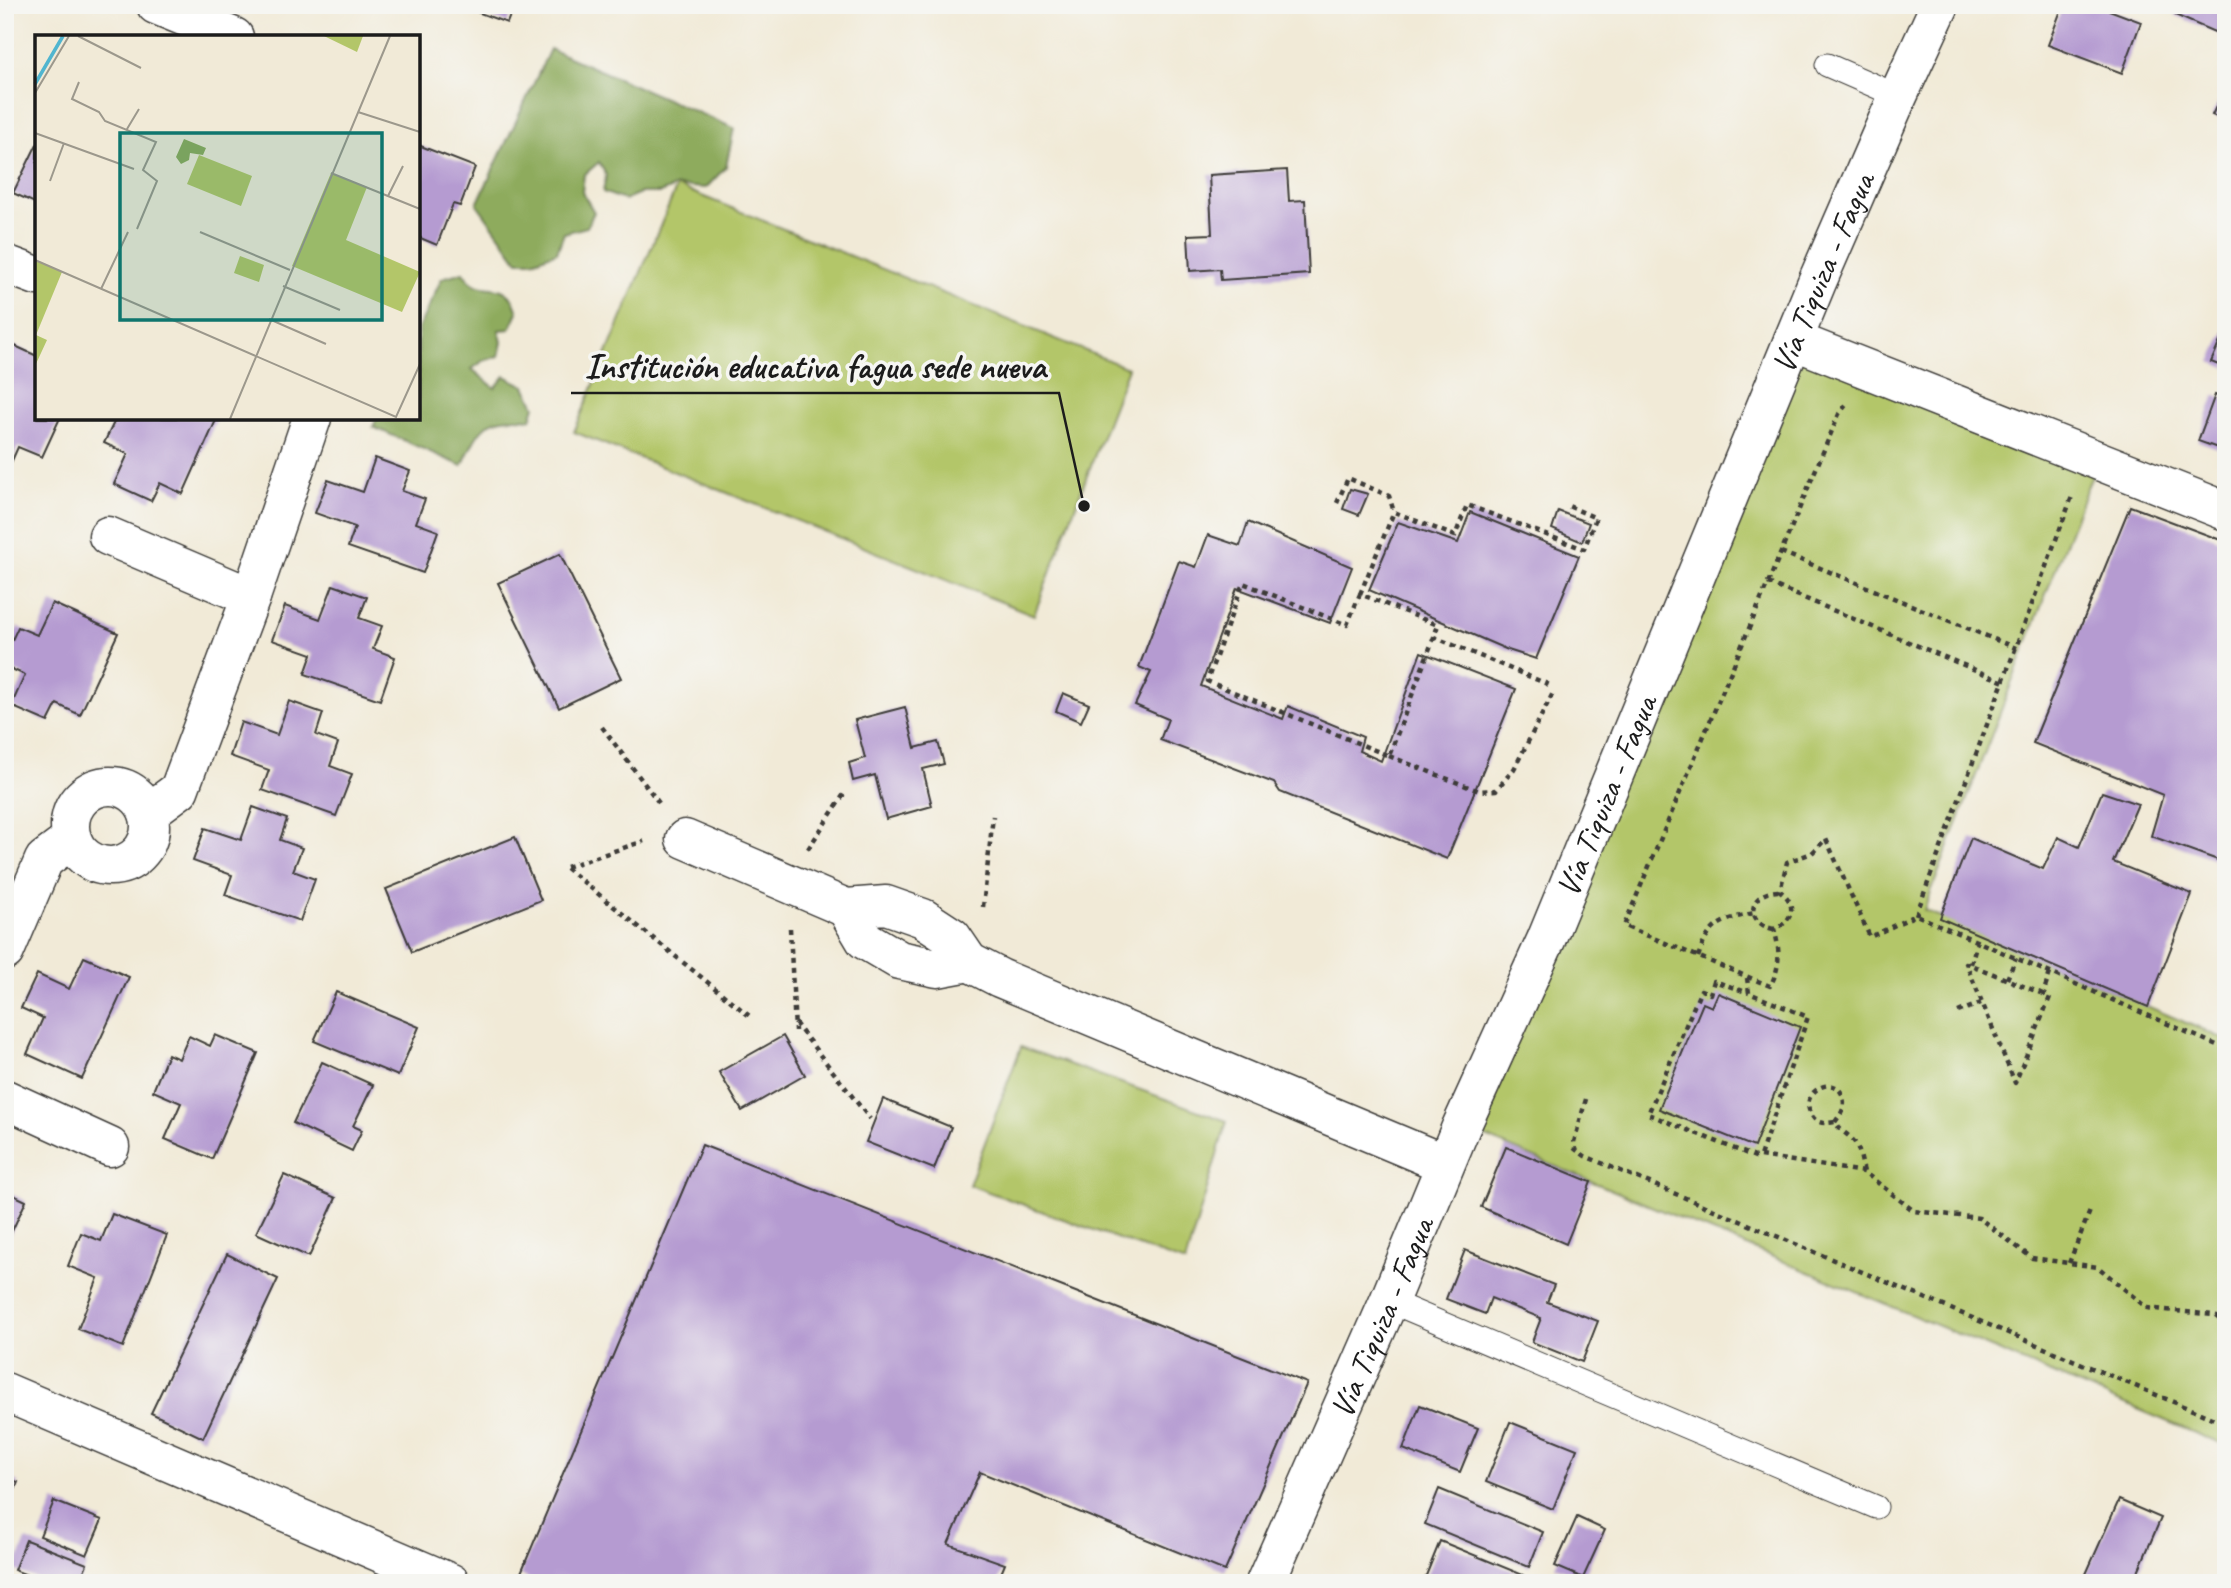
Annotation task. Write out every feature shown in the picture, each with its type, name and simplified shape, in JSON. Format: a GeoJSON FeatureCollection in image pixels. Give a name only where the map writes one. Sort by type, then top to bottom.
{"type":"FeatureCollection","features":[{"type":"Feature","properties":{"kind":"street"},"geometry":{"type":"LineString","coordinates":[[156,5],[229,35]]}},
{"type":"Feature","properties":{"kind":"street","name":"Vía Tiquiza - Fagua"},"geometry":{"type":"LineString","coordinates":[[1270,1580],[1445,1164],[1546,940],[1793,340],[1940,5]]}},
{"type":"Feature","properties":{"kind":"street"},"geometry":{"type":"LineString","coordinates":[[5,264],[35,275]]}},
{"type":"Feature","properties":{"kind":"street"},"geometry":{"type":"LineString","coordinates":[[1793,340],[2226,510]]}},
{"type":"Feature","properties":{"kind":"street"},"geometry":{"type":"LineString","coordinates":[[148,813],[179,790],[251,597],[311,420]]}},
{"type":"Feature","properties":{"kind":"street"},"geometry":{"type":"LineString","coordinates":[[108,536],[251,597]]}},
{"type":"Feature","properties":{"kind":"street"},"geometry":{"type":"LineString","coordinates":[[118,787],[131,792],[142,801],[148,813],[148,840],[141,853],[116,866],[96,863],[79,851],[72,839],[70,825],[73,811],[80,800],[91,791],[118,787]]}},
{"type":"Feature","properties":{"kind":"street"},"geometry":{"type":"LineString","coordinates":[[682,834],[846,908],[886,905],[923,918],[952,937],[969,962],[1000,978],[1445,1164]]}},
{"type":"Feature","properties":{"kind":"street"},"geometry":{"type":"LineString","coordinates":[[5,951],[44,860],[72,839]]}},
{"type":"Feature","properties":{"kind":"street"},"geometry":{"type":"LineString","coordinates":[[5,1099],[110,1147]]}},
{"type":"Feature","properties":{"kind":"street"},"geometry":{"type":"LineString","coordinates":[[5,1392],[452,1583]]}},
{"type":"Feature","properties":{"kind":"lane"},"geometry":{"type":"LineString","coordinates":[[1827,65],[1898,96]]}},
{"type":"Feature","properties":{"kind":"lane"},"geometry":{"type":"LineString","coordinates":[[1389,1301],[1876,1507]]}},
{"type":"Feature","properties":{"kind":"path"},"geometry":{"type":"LineString","coordinates":[[1774,929],[1779,957],[1777,973],[1770,986],[1624,926],[1839,414],[1846,405],[1853,402]]}},
{"type":"Feature","properties":{"kind":"path"},"geometry":{"type":"LineString","coordinates":[[1337,503],[1348,478],[1389,496],[1394,512],[1347,625],[1243,583],[1207,681],[1479,791],[1496,790],[1514,769],[1552,689],[1434,637]]}},
{"type":"Feature","properties":{"kind":"path"},"geometry":{"type":"LineString","coordinates":[[1780,891],[1787,862],[1812,853],[1826,839],[1870,937],[1916,915],[2068,509],[2073,494],[2070,486]]}},
{"type":"Feature","properties":{"kind":"path"},"geometry":{"type":"LineString","coordinates":[[1394,512],[1455,536],[1467,505],[1584,549],[1596,518],[1566,505]]}},
{"type":"Feature","properties":{"kind":"path"},"geometry":{"type":"LineString","coordinates":[[1781,552],[2016,648]]}},
{"type":"Feature","properties":{"kind":"path"},"geometry":{"type":"LineString","coordinates":[[1768,583],[2004,682]]}},
{"type":"Feature","properties":{"kind":"path"},"geometry":{"type":"LineString","coordinates":[[1360,594],[1438,625],[1389,756]]}},
{"type":"Feature","properties":{"kind":"path"},"geometry":{"type":"LineString","coordinates":[[602,727],[682,834],[566,868],[752,1018]]}},
{"type":"Feature","properties":{"kind":"path"},"geometry":{"type":"LineString","coordinates":[[795,1031],[788,917],[811,842],[846,791]]}},
{"type":"Feature","properties":{"kind":"path"},"geometry":{"type":"LineString","coordinates":[[969,962],[979,936],[993,816]]}},
{"type":"Feature","properties":{"kind":"path"},"geometry":{"type":"LineString","coordinates":[[1766,891],[1786,894],[1791,905],[1790,918],[1785,925],[1774,929],[1765,927],[1756,920],[1754,913],[1758,897],[1766,891]]}},
{"type":"Feature","properties":{"kind":"path"},"geometry":{"type":"LineString","coordinates":[[1698,957],[1709,931],[1729,918],[1754,913]]}},
{"type":"Feature","properties":{"kind":"path"},"geometry":{"type":"LineString","coordinates":[[1916,915],[2226,1049]]}},
{"type":"Feature","properties":{"kind":"path"},"geometry":{"type":"LineString","coordinates":[[1971,965],[1977,942]]}},
{"type":"Feature","properties":{"kind":"path"},"geometry":{"type":"LineString","coordinates":[[2007,979],[2016,958]]}},
{"type":"Feature","properties":{"kind":"path"},"geometry":{"type":"LineString","coordinates":[[1965,962],[1971,965],[2050,997],[2015,1083],[1965,962]]}},
{"type":"Feature","properties":{"kind":"path"},"geometry":{"type":"LineString","coordinates":[[2043,994],[2050,973]]}},
{"type":"Feature","properties":{"kind":"path"},"geometry":{"type":"LineString","coordinates":[[1746,977],[1749,993]]}},
{"type":"Feature","properties":{"kind":"path"},"geometry":{"type":"LineString","coordinates":[[1760,1156],[1808,1017],[1714,981],[1710,994],[1701,990],[1648,1114],[1755,1157],[1864,1172],[1914,1211],[1979,1218],[2032,1258],[2098,1267],[2147,1308],[2214,1315],[2226,1324]]}},
{"type":"Feature","properties":{"kind":"path"},"geometry":{"type":"LineString","coordinates":[[1958,1012],[1982,1003]]}},
{"type":"Feature","properties":{"kind":"path"},"geometry":{"type":"LineString","coordinates":[[795,1022],[870,1119]]}},
{"type":"Feature","properties":{"kind":"path"},"geometry":{"type":"LineString","coordinates":[[1833,1086],[1842,1093],[1842,1113],[1835,1122],[1824,1124],[1815,1120],[1808,1110],[1814,1090],[1833,1086]]}},
{"type":"Feature","properties":{"kind":"path"},"geometry":{"type":"LineString","coordinates":[[1586,1099],[1574,1142],[1575,1149],[1584,1156],[2226,1424]]}},
{"type":"Feature","properties":{"kind":"path"},"geometry":{"type":"LineString","coordinates":[[1835,1122],[1858,1149],[1864,1172]]}},
{"type":"Feature","properties":{"kind":"path"},"geometry":{"type":"LineString","coordinates":[[2069,1263],[2090,1211]]}},
{"type":"Feature","properties":{"kind":"green space"},"geometry":{"type":"Polygon","coordinates":[[[550,49],[734,128],[726,167],[706,188],[677,186],[660,193],[640,193],[624,200],[603,192],[606,175],[599,162],[584,175],[582,192],[594,212],[587,227],[564,233],[557,252],[533,261],[518,261],[477,204],[550,49]]]}},
{"type":"Feature","properties":{"kind":"green space"},"geometry":{"type":"Polygon","coordinates":[[[677,186],[1128,368],[1034,615],[574,432],[677,186]]]}},
{"type":"Feature","properties":{"kind":"green space"},"geometry":{"type":"Polygon","coordinates":[[[463,272],[475,284],[499,289],[512,298],[518,312],[510,329],[499,330],[502,342],[499,356],[483,361],[472,369],[495,388],[505,376],[525,386],[535,406],[531,419],[503,419],[486,426],[479,433],[462,466],[373,427],[376,420],[420,420],[420,325],[442,278],[463,272]]]}},
{"type":"Feature","properties":{"kind":"green space"},"geometry":{"type":"Polygon","coordinates":[[[1793,340],[2098,459],[1924,910],[2226,1040],[2226,1446],[1461,1127],[1793,340]]]}},
{"type":"Feature","properties":{"kind":"green space"},"geometry":{"type":"Polygon","coordinates":[[[1021,1047],[1227,1121],[1185,1263],[969,1185],[1021,1047]]]}},
{"type":"Feature","properties":{"kind":"building"},"geometry":{"type":"Polygon","coordinates":[[[458,5],[514,5],[507,23],[458,5]]]}},
{"type":"Feature","properties":{"kind":"building"},"geometry":{"type":"Polygon","coordinates":[[[2063,5],[2096,5],[2141,22],[2122,73],[2048,45],[2063,5]]]}},
{"type":"Feature","properties":{"kind":"building"},"geometry":{"type":"Polygon","coordinates":[[[2179,5],[2226,5],[2226,37],[2175,15],[2179,5]]]}},
{"type":"Feature","properties":{"kind":"building"},"geometry":{"type":"Polygon","coordinates":[[[2226,86],[2226,121],[2212,115],[2226,86]]]}},
{"type":"Feature","properties":{"kind":"building"},"geometry":{"type":"Polygon","coordinates":[[[420,146],[475,167],[460,206],[453,204],[437,245],[420,238],[420,146]]]}},
{"type":"Feature","properties":{"kind":"building"},"geometry":{"type":"Polygon","coordinates":[[[35,148],[35,203],[13,193],[35,148]]]}},
{"type":"Feature","properties":{"kind":"building"},"geometry":{"type":"Polygon","coordinates":[[[1287,170],[1289,201],[1305,200],[1309,274],[1221,280],[1220,269],[1190,271],[1188,235],[1212,234],[1209,175],[1287,170]]]}},
{"type":"Feature","properties":{"kind":"building"},"geometry":{"type":"Polygon","coordinates":[[[2226,328],[2226,368],[2211,362],[2226,328]]]}},
{"type":"Feature","properties":{"kind":"building"},"geometry":{"type":"Polygon","coordinates":[[[13,345],[35,355],[35,420],[59,420],[42,457],[18,447],[10,465],[5,462],[5,363],[13,345]]]}},
{"type":"Feature","properties":{"kind":"building"},"geometry":{"type":"Polygon","coordinates":[[[2215,395],[2226,399],[2226,451],[2198,441],[2215,395]]]}},
{"type":"Feature","properties":{"kind":"building"},"geometry":{"type":"Polygon","coordinates":[[[115,420],[216,420],[183,494],[160,483],[151,501],[114,484],[128,454],[104,443],[115,420]]]}},
{"type":"Feature","properties":{"kind":"building"},"geometry":{"type":"Polygon","coordinates":[[[375,458],[410,471],[402,491],[425,499],[416,523],[438,531],[423,573],[348,547],[355,527],[315,513],[328,480],[363,492],[375,458]]]}},
{"type":"Feature","properties":{"kind":"building"},"geometry":{"type":"Polygon","coordinates":[[[1350,489],[1368,494],[1359,515],[1343,509],[1350,489]]]}},
{"type":"Feature","properties":{"kind":"building"},"geometry":{"type":"Polygon","coordinates":[[[2130,506],[2226,542],[2226,863],[2151,836],[2163,795],[2033,743],[2130,506]]]}},
{"type":"Feature","properties":{"kind":"building"},"geometry":{"type":"Polygon","coordinates":[[[1558,511],[1589,523],[1582,542],[1552,529],[1558,511]]]}},
{"type":"Feature","properties":{"kind":"building"},"geometry":{"type":"Polygon","coordinates":[[[1470,512],[1579,556],[1536,659],[1508,650],[1369,590],[1398,522],[1458,543],[1470,512]]]}},
{"type":"Feature","properties":{"kind":"building"},"geometry":{"type":"Polygon","coordinates":[[[1248,522],[1352,567],[1330,623],[1237,588],[1201,686],[1283,719],[1288,706],[1363,737],[1359,751],[1381,761],[1421,652],[1516,689],[1447,859],[1280,792],[1274,783],[1160,740],[1168,719],[1135,705],[1151,672],[1139,667],[1179,561],[1196,567],[1208,535],[1240,546],[1248,522]]]}},
{"type":"Feature","properties":{"kind":"building"},"geometry":{"type":"Polygon","coordinates":[[[560,554],[621,678],[559,708],[498,583],[560,554]]]}},
{"type":"Feature","properties":{"kind":"building"},"geometry":{"type":"Polygon","coordinates":[[[333,585],[367,597],[359,618],[382,626],[373,649],[395,657],[380,700],[305,674],[312,654],[272,640],[285,606],[320,619],[333,585]]]}},
{"type":"Feature","properties":{"kind":"building"},"geometry":{"type":"Polygon","coordinates":[[[52,603],[118,633],[80,715],[57,704],[48,722],[11,706],[25,675],[5,666],[5,655],[18,627],[37,635],[52,603]]]}},
{"type":"Feature","properties":{"kind":"building"},"geometry":{"type":"Polygon","coordinates":[[[1063,693],[1089,704],[1081,722],[1056,711],[1063,693]]]}},
{"type":"Feature","properties":{"kind":"building"},"geometry":{"type":"Polygon","coordinates":[[[289,701],[323,713],[316,735],[338,743],[330,766],[352,774],[336,816],[262,790],[269,770],[230,756],[241,722],[277,735],[289,701]]]}},
{"type":"Feature","properties":{"kind":"building"},"geometry":{"type":"Polygon","coordinates":[[[905,707],[915,748],[938,742],[944,764],[923,769],[932,806],[886,819],[875,775],[853,781],[849,763],[865,758],[855,720],[905,707]]]}},
{"type":"Feature","properties":{"kind":"building"},"geometry":{"type":"Polygon","coordinates":[[[2102,792],[2138,804],[2113,862],[2192,894],[2148,1007],[1940,918],[1971,838],[2043,869],[2058,837],[2079,847],[2102,792]]]}},
{"type":"Feature","properties":{"kind":"building"},"geometry":{"type":"Polygon","coordinates":[[[253,807],[287,819],[280,840],[302,848],[293,871],[315,879],[300,921],[225,895],[232,875],[193,861],[205,828],[241,840],[253,807]]]}},
{"type":"Feature","properties":{"kind":"building"},"geometry":{"type":"Polygon","coordinates":[[[515,837],[541,900],[412,952],[386,889],[515,837]]]}},
{"type":"Feature","properties":{"kind":"building"},"geometry":{"type":"Polygon","coordinates":[[[84,957],[129,977],[82,1079],[27,1054],[43,1018],[21,1008],[37,974],[69,989],[84,957]]]}},
{"type":"Feature","properties":{"kind":"building"},"geometry":{"type":"Polygon","coordinates":[[[336,992],[419,1027],[398,1076],[314,1041],[336,992]]]}},
{"type":"Feature","properties":{"kind":"building"},"geometry":{"type":"Polygon","coordinates":[[[1718,993],[1800,1027],[1754,1147],[1659,1109],[1703,1003],[1712,1007],[1718,993]]]}},
{"type":"Feature","properties":{"kind":"building"},"geometry":{"type":"Polygon","coordinates":[[[215,1035],[258,1053],[212,1159],[165,1139],[181,1103],[153,1091],[168,1054],[179,1059],[189,1036],[210,1046],[215,1035]]]}},
{"type":"Feature","properties":{"kind":"building"},"geometry":{"type":"Polygon","coordinates":[[[783,1036],[805,1075],[742,1111],[719,1072],[783,1036]]]}},
{"type":"Feature","properties":{"kind":"building"},"geometry":{"type":"Polygon","coordinates":[[[322,1062],[373,1085],[353,1126],[362,1130],[352,1151],[293,1123],[322,1062]]]}},
{"type":"Feature","properties":{"kind":"building"},"geometry":{"type":"Polygon","coordinates":[[[883,1099],[951,1127],[934,1169],[866,1142],[883,1099]]]}},
{"type":"Feature","properties":{"kind":"building"},"geometry":{"type":"Polygon","coordinates":[[[702,1145],[1307,1383],[1225,1571],[980,1472],[948,1544],[1005,1564],[997,1583],[539,1583],[520,1575],[702,1145]]]}},
{"type":"Feature","properties":{"kind":"building"},"geometry":{"type":"Polygon","coordinates":[[[1506,1147],[1591,1182],[1566,1244],[1481,1207],[1506,1147]]]}},
{"type":"Feature","properties":{"kind":"building"},"geometry":{"type":"Polygon","coordinates":[[[284,1175],[336,1198],[309,1257],[256,1233],[284,1175]]]}},
{"type":"Feature","properties":{"kind":"building"},"geometry":{"type":"Polygon","coordinates":[[[5,1191],[26,1201],[5,1246],[5,1191]]]}},
{"type":"Feature","properties":{"kind":"building"},"geometry":{"type":"Polygon","coordinates":[[[112,1214],[167,1235],[123,1347],[78,1329],[98,1278],[68,1266],[81,1233],[101,1241],[112,1214]]]}},
{"type":"Feature","properties":{"kind":"building"},"geometry":{"type":"Polygon","coordinates":[[[1465,1250],[1554,1285],[1547,1302],[1598,1321],[1582,1362],[1532,1342],[1541,1318],[1491,1298],[1485,1314],[1446,1299],[1465,1250]]]}},
{"type":"Feature","properties":{"kind":"building"},"geometry":{"type":"Polygon","coordinates":[[[227,1254],[278,1279],[203,1438],[151,1413],[227,1254]]]}},
{"type":"Feature","properties":{"kind":"building"},"geometry":{"type":"Polygon","coordinates":[[[1420,1405],[1478,1428],[1460,1472],[1403,1449],[1420,1405]]]}},
{"type":"Feature","properties":{"kind":"building"},"geometry":{"type":"Polygon","coordinates":[[[1510,1422],[1577,1449],[1553,1509],[1486,1482],[1510,1422]]]}},
{"type":"Feature","properties":{"kind":"building"},"geometry":{"type":"Polygon","coordinates":[[[5,1477],[18,1482],[5,1514],[5,1477]]]}},
{"type":"Feature","properties":{"kind":"building"},"geometry":{"type":"Polygon","coordinates":[[[1439,1489],[1543,1532],[1529,1567],[1425,1524],[1439,1489]]]}},
{"type":"Feature","properties":{"kind":"building"},"geometry":{"type":"Polygon","coordinates":[[[2119,1500],[2161,1518],[2133,1583],[2082,1583],[2119,1500]]]}},
{"type":"Feature","properties":{"kind":"building"},"geometry":{"type":"Polygon","coordinates":[[[54,1501],[102,1520],[87,1555],[40,1536],[54,1501]]]}},
{"type":"Feature","properties":{"kind":"building"},"geometry":{"type":"Polygon","coordinates":[[[1577,1517],[1605,1530],[1583,1578],[1555,1566],[1577,1517]]]}},
{"type":"Feature","properties":{"kind":"building"},"geometry":{"type":"Polygon","coordinates":[[[26,1540],[87,1564],[79,1583],[48,1583],[14,1570],[26,1540]]]}},
{"type":"Feature","properties":{"kind":"building"},"geometry":{"type":"Polygon","coordinates":[[[1440,1541],[1523,1575],[1520,1583],[1423,1583],[1440,1541]]]}},
{"type":"Feature","properties":{"kind":"place","name":"Institución educativa fagua sede nueva"},"geometry":{"type":"Point","coordinates":[1084,506]}}]}
